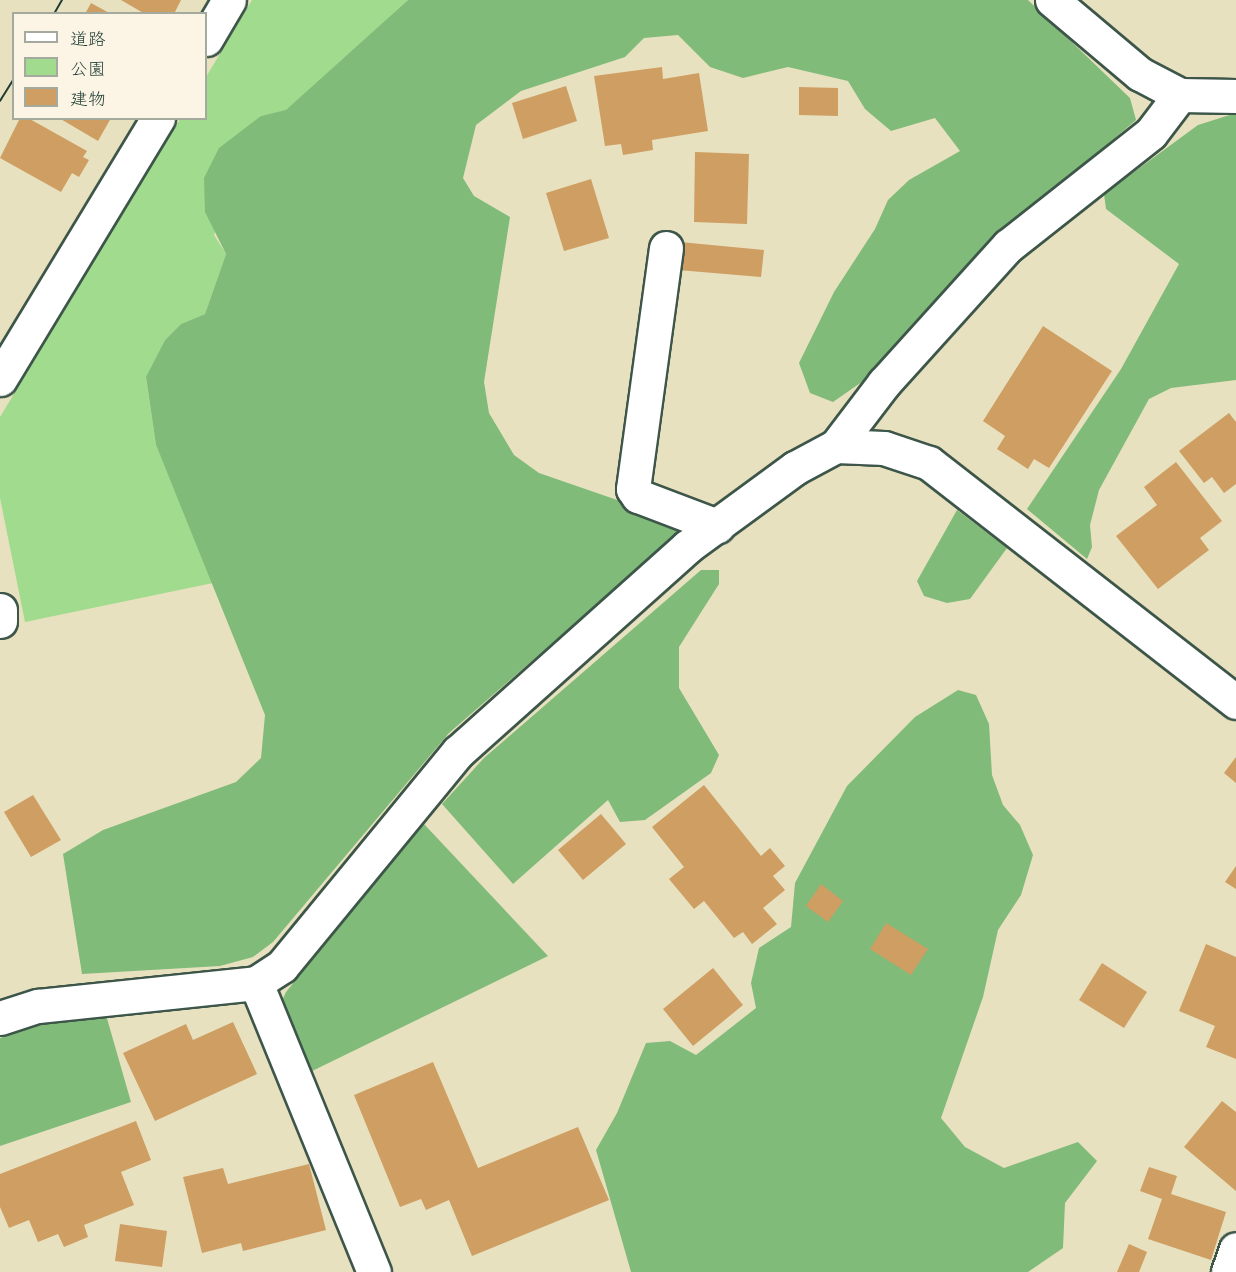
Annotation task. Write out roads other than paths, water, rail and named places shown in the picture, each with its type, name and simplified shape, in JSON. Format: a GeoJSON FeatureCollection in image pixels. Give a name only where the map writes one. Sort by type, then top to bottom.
{"type":"FeatureCollection","features":[{"type":"Feature","properties":{"kind":"street"},"geometry":{"type":"LineString","coordinates":[[207,37],[229,0]]}},
{"type":"Feature","properties":{"kind":"street"},"geometry":{"type":"LineString","coordinates":[[1052,0],[1140,74],[1180,95],[1236,96]]}},
{"type":"Feature","properties":{"kind":"street"},"geometry":{"type":"LineString","coordinates":[[0,1018],[38,1006],[256,983],[282,966],[458,752],[687,547],[795,468],[836,446],[884,383],[1008,246],[1151,133],[1180,95]]}},
{"type":"Feature","properties":{"kind":"street"},"geometry":{"type":"LineString","coordinates":[[0,379],[157,120]]}},
{"type":"Feature","properties":{"kind":"street"},"geometry":{"type":"LineString","coordinates":[[666,248],[633,489],[638,496],[717,526]]}},
{"type":"Feature","properties":{"kind":"street"},"geometry":{"type":"LineString","coordinates":[[836,446],[884,448],[929,463],[1236,702]]}},
{"type":"Feature","properties":{"kind":"street"},"geometry":{"type":"LineString","coordinates":[[0,610],[0,621]]}},
{"type":"Feature","properties":{"kind":"street"},"geometry":{"type":"LineString","coordinates":[[256,983],[374,1272]]}},
{"type":"Feature","properties":{"kind":"street"},"geometry":{"type":"LineString","coordinates":[[1228,1272],[1236,1249]]}},
{"type":"Feature","properties":{"kind":"tram line"},"geometry":{"type":"LineString","coordinates":[[55,12],[62,0]]}},
{"type":"Feature","properties":{"kind":"tram line"},"geometry":{"type":"LineString","coordinates":[[0,101],[12,82]]}}]}
